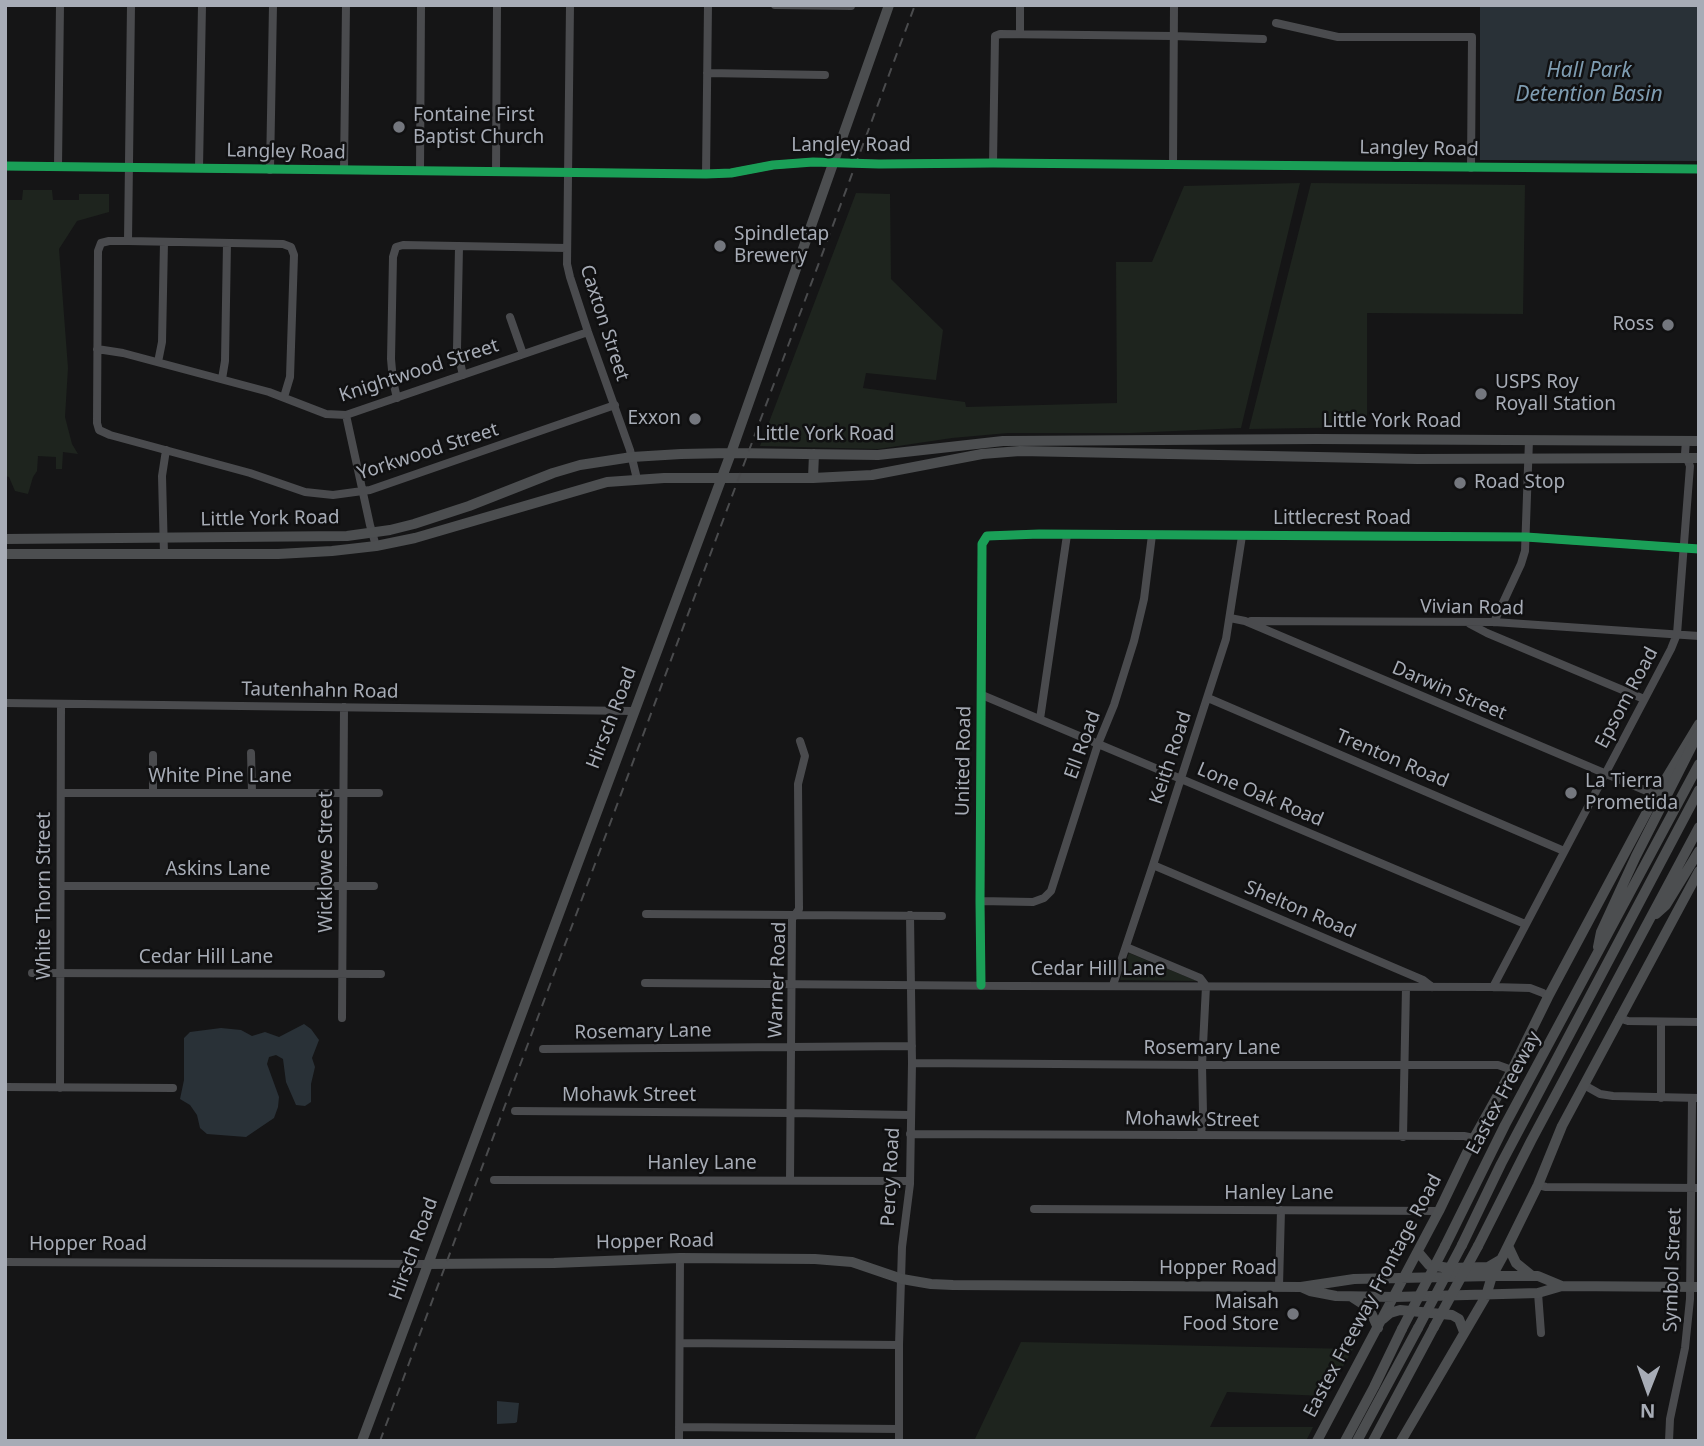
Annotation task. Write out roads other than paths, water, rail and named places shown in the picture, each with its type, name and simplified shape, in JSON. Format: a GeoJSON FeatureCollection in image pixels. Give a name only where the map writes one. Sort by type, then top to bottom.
{"type":"FeatureCollection","features":[{"type":"Feature","properties":{"kind":"highway"},"geometry":{"type":"LineString","coordinates":[[1596,957],[1601,932],[1699,732]]}},
{"type":"Feature","properties":{"kind":"highway","name":"Eastex Freeway"},"geometry":{"type":"LineString","coordinates":[[1345,1441],[1505,1125],[1699,764]]}},
{"type":"Feature","properties":{"kind":"highway"},"geometry":{"type":"LineString","coordinates":[[1357,1441],[1699,790]]}},
{"type":"Feature","properties":{"kind":"highway"},"geometry":{"type":"LineString","coordinates":[[1374,1441],[1699,827]]}},
{"type":"Feature","properties":{"kind":"highway"},"geometry":{"type":"LineString","coordinates":[[1651,918],[1666,905],[1699,851]]}},
{"type":"Feature","properties":{"kind":"highway"},"geometry":{"type":"LineString","coordinates":[[1339,1441],[1351,1429]]}},
{"type":"Feature","properties":{"kind":"main road","name":"Hirsch Road"},"geometry":{"type":"LineString","coordinates":[[362,1441],[731,453],[889,5]]}},
{"type":"Feature","properties":{"kind":"main road"},"geometry":{"type":"LineString","coordinates":[[1418,440],[1418,459]]}},
{"type":"Feature","properties":{"kind":"main road","name":"Little York Road"},"geometry":{"type":"LineString","coordinates":[[5,539],[302,537],[372,533],[414,524],[580,465],[632,457],[681,454],[878,455],[1003,441],[1699,441]]}},
{"type":"Feature","properties":{"kind":"main road","name":"Little York Road"},"geometry":{"type":"LineString","coordinates":[[5,554],[302,553],[376,546],[415,538],[607,482],[637,479],[872,475],[982,454],[1020,451],[1418,459],[1699,458]]}},
{"type":"Feature","properties":{"kind":"main road"},"geometry":{"type":"LineString","coordinates":[[813,478],[814,454]]}},
{"type":"Feature","properties":{"kind":"main road"},"geometry":{"type":"LineString","coordinates":[[251,537],[251,554]]}},
{"type":"Feature","properties":{"kind":"main road"},"geometry":{"type":"LineString","coordinates":[[302,537],[302,553]]}},
{"type":"Feature","properties":{"kind":"main road"},"geometry":{"type":"LineString","coordinates":[[29,539],[29,554]]}},
{"type":"Feature","properties":{"kind":"main road"},"geometry":{"type":"LineString","coordinates":[[52,539],[52,554]]}},
{"type":"Feature","properties":{"kind":"main road","name":"Eastex Freeway Frontage Road"},"geometry":{"type":"LineString","coordinates":[[1317,1441],[1395,1297],[1474,1138],[1656,794],[1699,724]]}},
{"type":"Feature","properties":{"kind":"main road"},"geometry":{"type":"LineString","coordinates":[[1401,1441],[1486,1296],[1492,1276],[1538,1185],[1562,1126],[1699,871]]}},
{"type":"Feature","properties":{"kind":"main road"},"geometry":{"type":"LineString","coordinates":[[1418,1252],[1429,1265],[1449,1268],[1488,1267],[1497,1263],[1506,1251]]}},
{"type":"Feature","properties":{"kind":"main road"},"geometry":{"type":"LineString","coordinates":[[1506,1251],[1516,1264],[1533,1276]]}},
{"type":"Feature","properties":{"kind":"main road","name":"Hopper Road"},"geometry":{"type":"LineString","coordinates":[[427,1265],[680,1258],[834,1260],[865,1265],[902,1279],[953,1285],[1301,1287],[1354,1279],[1538,1276],[1562,1286]]}},
{"type":"Feature","properties":{"kind":"main road","name":"Hopper Road"},"geometry":{"type":"LineString","coordinates":[[1301,1287],[1332,1296],[1395,1297],[1538,1293],[1562,1286],[1695,1287]]}},
{"type":"Feature","properties":{"kind":"main road"},"geometry":{"type":"LineString","coordinates":[[1352,1296],[1369,1308],[1378,1328]]}},
{"type":"Feature","properties":{"kind":"main road"},"geometry":{"type":"LineString","coordinates":[[1383,1318],[1400,1310],[1452,1315],[1459,1319],[1464,1332]]}},
{"type":"Feature","properties":{"kind":"street"},"geometry":{"type":"LineString","coordinates":[[58,166],[60,5]]}},
{"type":"Feature","properties":{"kind":"street"},"geometry":{"type":"LineString","coordinates":[[128,241],[131,5]]}},
{"type":"Feature","properties":{"kind":"street"},"geometry":{"type":"LineString","coordinates":[[199,168],[202,5]]}},
{"type":"Feature","properties":{"kind":"street"},"geometry":{"type":"LineString","coordinates":[[270,170],[273,5]]}},
{"type":"Feature","properties":{"kind":"street"},"geometry":{"type":"LineString","coordinates":[[344,170],[346,5]]}},
{"type":"Feature","properties":{"kind":"street"},"geometry":{"type":"LineString","coordinates":[[419,171],[421,5]]}},
{"type":"Feature","properties":{"kind":"street"},"geometry":{"type":"LineString","coordinates":[[496,172],[497,5]]}},
{"type":"Feature","properties":{"kind":"street","name":"Caxton Street"},"geometry":{"type":"LineString","coordinates":[[570,5],[566,248],[570,277],[615,405],[637,479]]}},
{"type":"Feature","properties":{"kind":"street"},"geometry":{"type":"LineString","coordinates":[[706,174],[708,5]]}},
{"type":"Feature","properties":{"kind":"street"},"geometry":{"type":"LineString","coordinates":[[775,5],[851,6]]}},
{"type":"Feature","properties":{"kind":"street"},"geometry":{"type":"LineString","coordinates":[[1020,5],[1020,34]]}},
{"type":"Feature","properties":{"kind":"street"},"geometry":{"type":"LineString","coordinates":[[1173,165],[1174,5]]}},
{"type":"Feature","properties":{"kind":"street"},"geometry":{"type":"LineString","coordinates":[[1276,23],[1338,37],[1472,37],[1471,167]]}},
{"type":"Feature","properties":{"kind":"street"},"geometry":{"type":"LineString","coordinates":[[993,163],[995,36],[1020,34],[1263,39]]}},
{"type":"Feature","properties":{"kind":"street"},"geometry":{"type":"LineString","coordinates":[[707,73],[825,75]]}},
{"type":"Feature","properties":{"kind":"street","name":"Langley Road"},"geometry":{"type":"LineString","coordinates":[[5,166],[706,174],[813,162],[1699,169]]}},
{"type":"Feature","properties":{"kind":"street"},"geometry":{"type":"LineString","coordinates":[[97,349],[98,251],[101,243],[128,241],[283,244],[291,247],[294,255],[290,377],[284,397]]}},
{"type":"Feature","properties":{"kind":"street"},"geometry":{"type":"LineString","coordinates":[[158,362],[162,341],[164,243]]}},
{"type":"Feature","properties":{"kind":"street"},"geometry":{"type":"LineString","coordinates":[[222,379],[225,361],[227,243]]}},
{"type":"Feature","properties":{"kind":"street"},"geometry":{"type":"LineString","coordinates":[[397,398],[391,359],[393,257],[396,247],[566,248]]}},
{"type":"Feature","properties":{"kind":"street"},"geometry":{"type":"LineString","coordinates":[[459,247],[457,349],[463,374]]}},
{"type":"Feature","properties":{"kind":"street"},"geometry":{"type":"LineString","coordinates":[[510,317],[523,355]]}},
{"type":"Feature","properties":{"kind":"street","name":"Knightwood Street"},"geometry":{"type":"LineString","coordinates":[[97,349],[123,353],[222,379],[284,397],[326,414],[346,415],[588,332]]}},
{"type":"Feature","properties":{"kind":"street","name":"Yorkwood Street"},"geometry":{"type":"LineString","coordinates":[[97,349],[99,430],[250,473],[305,492],[333,495],[362,491],[615,405]]}},
{"type":"Feature","properties":{"kind":"street"},"geometry":{"type":"LineString","coordinates":[[346,415],[376,546]]}},
{"type":"Feature","properties":{"kind":"street"},"geometry":{"type":"LineString","coordinates":[[1494,622],[1525,551],[1529,440]]}},
{"type":"Feature","properties":{"kind":"street","name":"Epsom Road"},"geometry":{"type":"LineString","coordinates":[[1493,987],[1677,634],[1690,466],[1685,453],[1686,440]]}},
{"type":"Feature","properties":{"kind":"street"},"geometry":{"type":"LineString","coordinates":[[164,554],[162,476],[166,450]]}},
{"type":"Feature","properties":{"kind":"street","name":"Littlecrest Road"},"geometry":{"type":"LineString","coordinates":[[985,538],[999,534],[1526,537],[1699,550]]}},
{"type":"Feature","properties":{"kind":"street"},"geometry":{"type":"LineString","coordinates":[[1040,719],[1067,535]]}},
{"type":"Feature","properties":{"kind":"street","name":"Ell Road"},"geometry":{"type":"LineString","coordinates":[[980,901],[1033,902],[1048,895],[1134,641],[1144,599],[1152,535]]}},
{"type":"Feature","properties":{"kind":"street","name":"Keith Road"},"geometry":{"type":"LineString","coordinates":[[1113,985],[1226,639],[1242,536]]}},
{"type":"Feature","properties":{"kind":"street","name":"United Road"},"geometry":{"type":"LineString","coordinates":[[981,985],[982,549],[985,538]]}},
{"type":"Feature","properties":{"kind":"street","name":"Darwin Street"},"geometry":{"type":"LineString","coordinates":[[1230,618],[1245,621],[1656,794]]}},
{"type":"Feature","properties":{"kind":"street","name":"Vivian Road"},"geometry":{"type":"LineString","coordinates":[[1245,621],[1494,622],[1699,636]]}},
{"type":"Feature","properties":{"kind":"street"},"geometry":{"type":"LineString","coordinates":[[1468,623],[1644,699]]}},
{"type":"Feature","properties":{"kind":"street","name":"Lone Oak Road"},"geometry":{"type":"LineString","coordinates":[[982,695],[1525,924]]}},
{"type":"Feature","properties":{"kind":"street","name":"Trenton Road"},"geometry":{"type":"LineString","coordinates":[[1208,698],[1564,850]]}},
{"type":"Feature","properties":{"kind":"street","name":"Tautenhahn Road"},"geometry":{"type":"LineString","coordinates":[[5,703],[634,711]]}},
{"type":"Feature","properties":{"kind":"street","name":"White Thorn Street"},"geometry":{"type":"LineString","coordinates":[[60,1087],[61,704]]}},
{"type":"Feature","properties":{"kind":"street","name":"Wicklowe Street"},"geometry":{"type":"LineString","coordinates":[[342,1018],[344,707]]}},
{"type":"Feature","properties":{"kind":"street","name":"Warner Road"},"geometry":{"type":"LineString","coordinates":[[790,1180],[792,919],[799,909],[798,784],[805,756],[800,741]]}},
{"type":"Feature","properties":{"kind":"street"},"geometry":{"type":"LineString","coordinates":[[251,753],[252,792]]}},
{"type":"Feature","properties":{"kind":"street"},"geometry":{"type":"LineString","coordinates":[[153,754],[153,792]]}},
{"type":"Feature","properties":{"kind":"street","name":"White Pine Lane"},"geometry":{"type":"LineString","coordinates":[[61,793],[379,793]]}},
{"type":"Feature","properties":{"kind":"street","name":"Shelton Road"},"geometry":{"type":"LineString","coordinates":[[1153,865],[1423,980],[1432,987]]}},
{"type":"Feature","properties":{"kind":"street","name":"Askins Lane"},"geometry":{"type":"LineString","coordinates":[[62,886],[374,886]]}},
{"type":"Feature","properties":{"kind":"street"},"geometry":{"type":"LineString","coordinates":[[646,914],[942,916]]}},
{"type":"Feature","properties":{"kind":"street","name":"Percy Road"},"geometry":{"type":"LineString","coordinates":[[899,1441],[902,1247],[910,1181],[910,915]]}},
{"type":"Feature","properties":{"kind":"street"},"geometry":{"type":"LineString","coordinates":[[1126,947],[1200,978],[1206,986],[1201,1135]]}},
{"type":"Feature","properties":{"kind":"street","name":"Cedar Hill Lane"},"geometry":{"type":"LineString","coordinates":[[32,973],[381,974]]}},
{"type":"Feature","properties":{"kind":"street","name":"Cedar Hill Lane"},"geometry":{"type":"LineString","coordinates":[[645,983],[1493,987],[1530,988],[1548,997]]}},
{"type":"Feature","properties":{"kind":"street"},"geometry":{"type":"LineString","coordinates":[[1403,1137],[1406,988]]}},
{"type":"Feature","properties":{"kind":"street"},"geometry":{"type":"LineString","coordinates":[[1619,1018],[1625,1021],[1699,1022]]}},
{"type":"Feature","properties":{"kind":"street"},"geometry":{"type":"LineString","coordinates":[[1661,1022],[1661,1098]]}},
{"type":"Feature","properties":{"kind":"street","name":"Rosemary Lane"},"geometry":{"type":"LineString","coordinates":[[543,1049],[912,1046]]}},
{"type":"Feature","properties":{"kind":"street","name":"Rosemary Lane"},"geometry":{"type":"LineString","coordinates":[[912,1063],[1498,1065],[1512,1070]]}},
{"type":"Feature","properties":{"kind":"street"},"geometry":{"type":"LineString","coordinates":[[1584,1085],[1600,1094],[1613,1097],[1695,1098]]}},
{"type":"Feature","properties":{"kind":"street"},"geometry":{"type":"LineString","coordinates":[[5,1087],[173,1088]]}},
{"type":"Feature","properties":{"kind":"street","name":"Symbol Street"},"geometry":{"type":"LineString","coordinates":[[1669,1441],[1670,1416],[1695,1287],[1695,1098]]}},
{"type":"Feature","properties":{"kind":"street","name":"Mohawk Street"},"geometry":{"type":"LineString","coordinates":[[515,1111],[910,1115]]}},
{"type":"Feature","properties":{"kind":"street","name":"Mohawk Street"},"geometry":{"type":"LineString","coordinates":[[910,1134],[1474,1138]]}},
{"type":"Feature","properties":{"kind":"street","name":"Hanley Lane"},"geometry":{"type":"LineString","coordinates":[[494,1180],[910,1181]]}},
{"type":"Feature","properties":{"kind":"street"},"geometry":{"type":"LineString","coordinates":[[1538,1185],[1695,1188]]}},
{"type":"Feature","properties":{"kind":"street","name":"Hanley Lane"},"geometry":{"type":"LineString","coordinates":[[1034,1209],[1439,1211]]}},
{"type":"Feature","properties":{"kind":"street"},"geometry":{"type":"LineString","coordinates":[[1279,1286],[1281,1210]]}},
{"type":"Feature","properties":{"kind":"street"},"geometry":{"type":"LineString","coordinates":[[679,1441],[680,1258]]}},
{"type":"Feature","properties":{"kind":"street","name":"Hopper Road"},"geometry":{"type":"LineString","coordinates":[[5,1262],[427,1265]]}},
{"type":"Feature","properties":{"kind":"street"},"geometry":{"type":"LineString","coordinates":[[1538,1293],[1541,1333]]}},
{"type":"Feature","properties":{"kind":"street"},"geometry":{"type":"LineString","coordinates":[[680,1343],[899,1345]]}},
{"type":"Feature","properties":{"kind":"street"},"geometry":{"type":"LineString","coordinates":[[679,1427],[899,1429]]}},
{"type":"Feature","properties":{"kind":"water","name":"Hall Park Detention Basin"},"geometry":{"type":"Polygon","coordinates":[[[1480,5],[1699,5],[1699,161],[1480,160],[1480,5]]]}},
{"type":"Feature","properties":{"kind":"water"},"geometry":{"type":"Polygon","coordinates":[[[304,1024],[319,1040],[312,1058],[315,1067],[311,1102],[305,1106],[296,1105],[286,1082],[283,1059],[276,1055],[269,1057],[267,1064],[279,1097],[274,1118],[246,1137],[207,1134],[200,1128],[197,1115],[190,1105],[180,1099],[184,1080],[184,1038],[190,1032],[221,1028],[241,1030],[252,1036],[265,1032],[279,1037],[304,1024]]]}},
{"type":"Feature","properties":{"kind":"water"},"geometry":{"type":"Polygon","coordinates":[[[497,1401],[519,1403],[517,1422],[497,1424],[497,1401]]]}},
{"type":"Feature","properties":{"kind":"railway"},"geometry":{"type":"LineString","coordinates":[[380,1441],[915,5]]}},
{"type":"Feature","properties":{"kind":"place","name":"Fontaine First Baptist Church"},"geometry":{"type":"Point","coordinates":[399,127]}},
{"type":"Feature","properties":{"kind":"place","name":"Spindletap Brewery"},"geometry":{"type":"Point","coordinates":[720,246]}},
{"type":"Feature","properties":{"kind":"place","name":"Ross"},"geometry":{"type":"Point","coordinates":[1668,325]}},
{"type":"Feature","properties":{"kind":"place","name":"USPS Roy Royall Station"},"geometry":{"type":"Point","coordinates":[1481,394]}},
{"type":"Feature","properties":{"kind":"place","name":"Exxon"},"geometry":{"type":"Point","coordinates":[695,419]}},
{"type":"Feature","properties":{"kind":"place","name":"Road Stop"},"geometry":{"type":"Point","coordinates":[1460,483]}},
{"type":"Feature","properties":{"kind":"place","name":"La Tierra Prometida"},"geometry":{"type":"Point","coordinates":[1571,793]}},
{"type":"Feature","properties":{"kind":"place","name":"Maisah Food Store"},"geometry":{"type":"Point","coordinates":[1293,1314]}}]}
